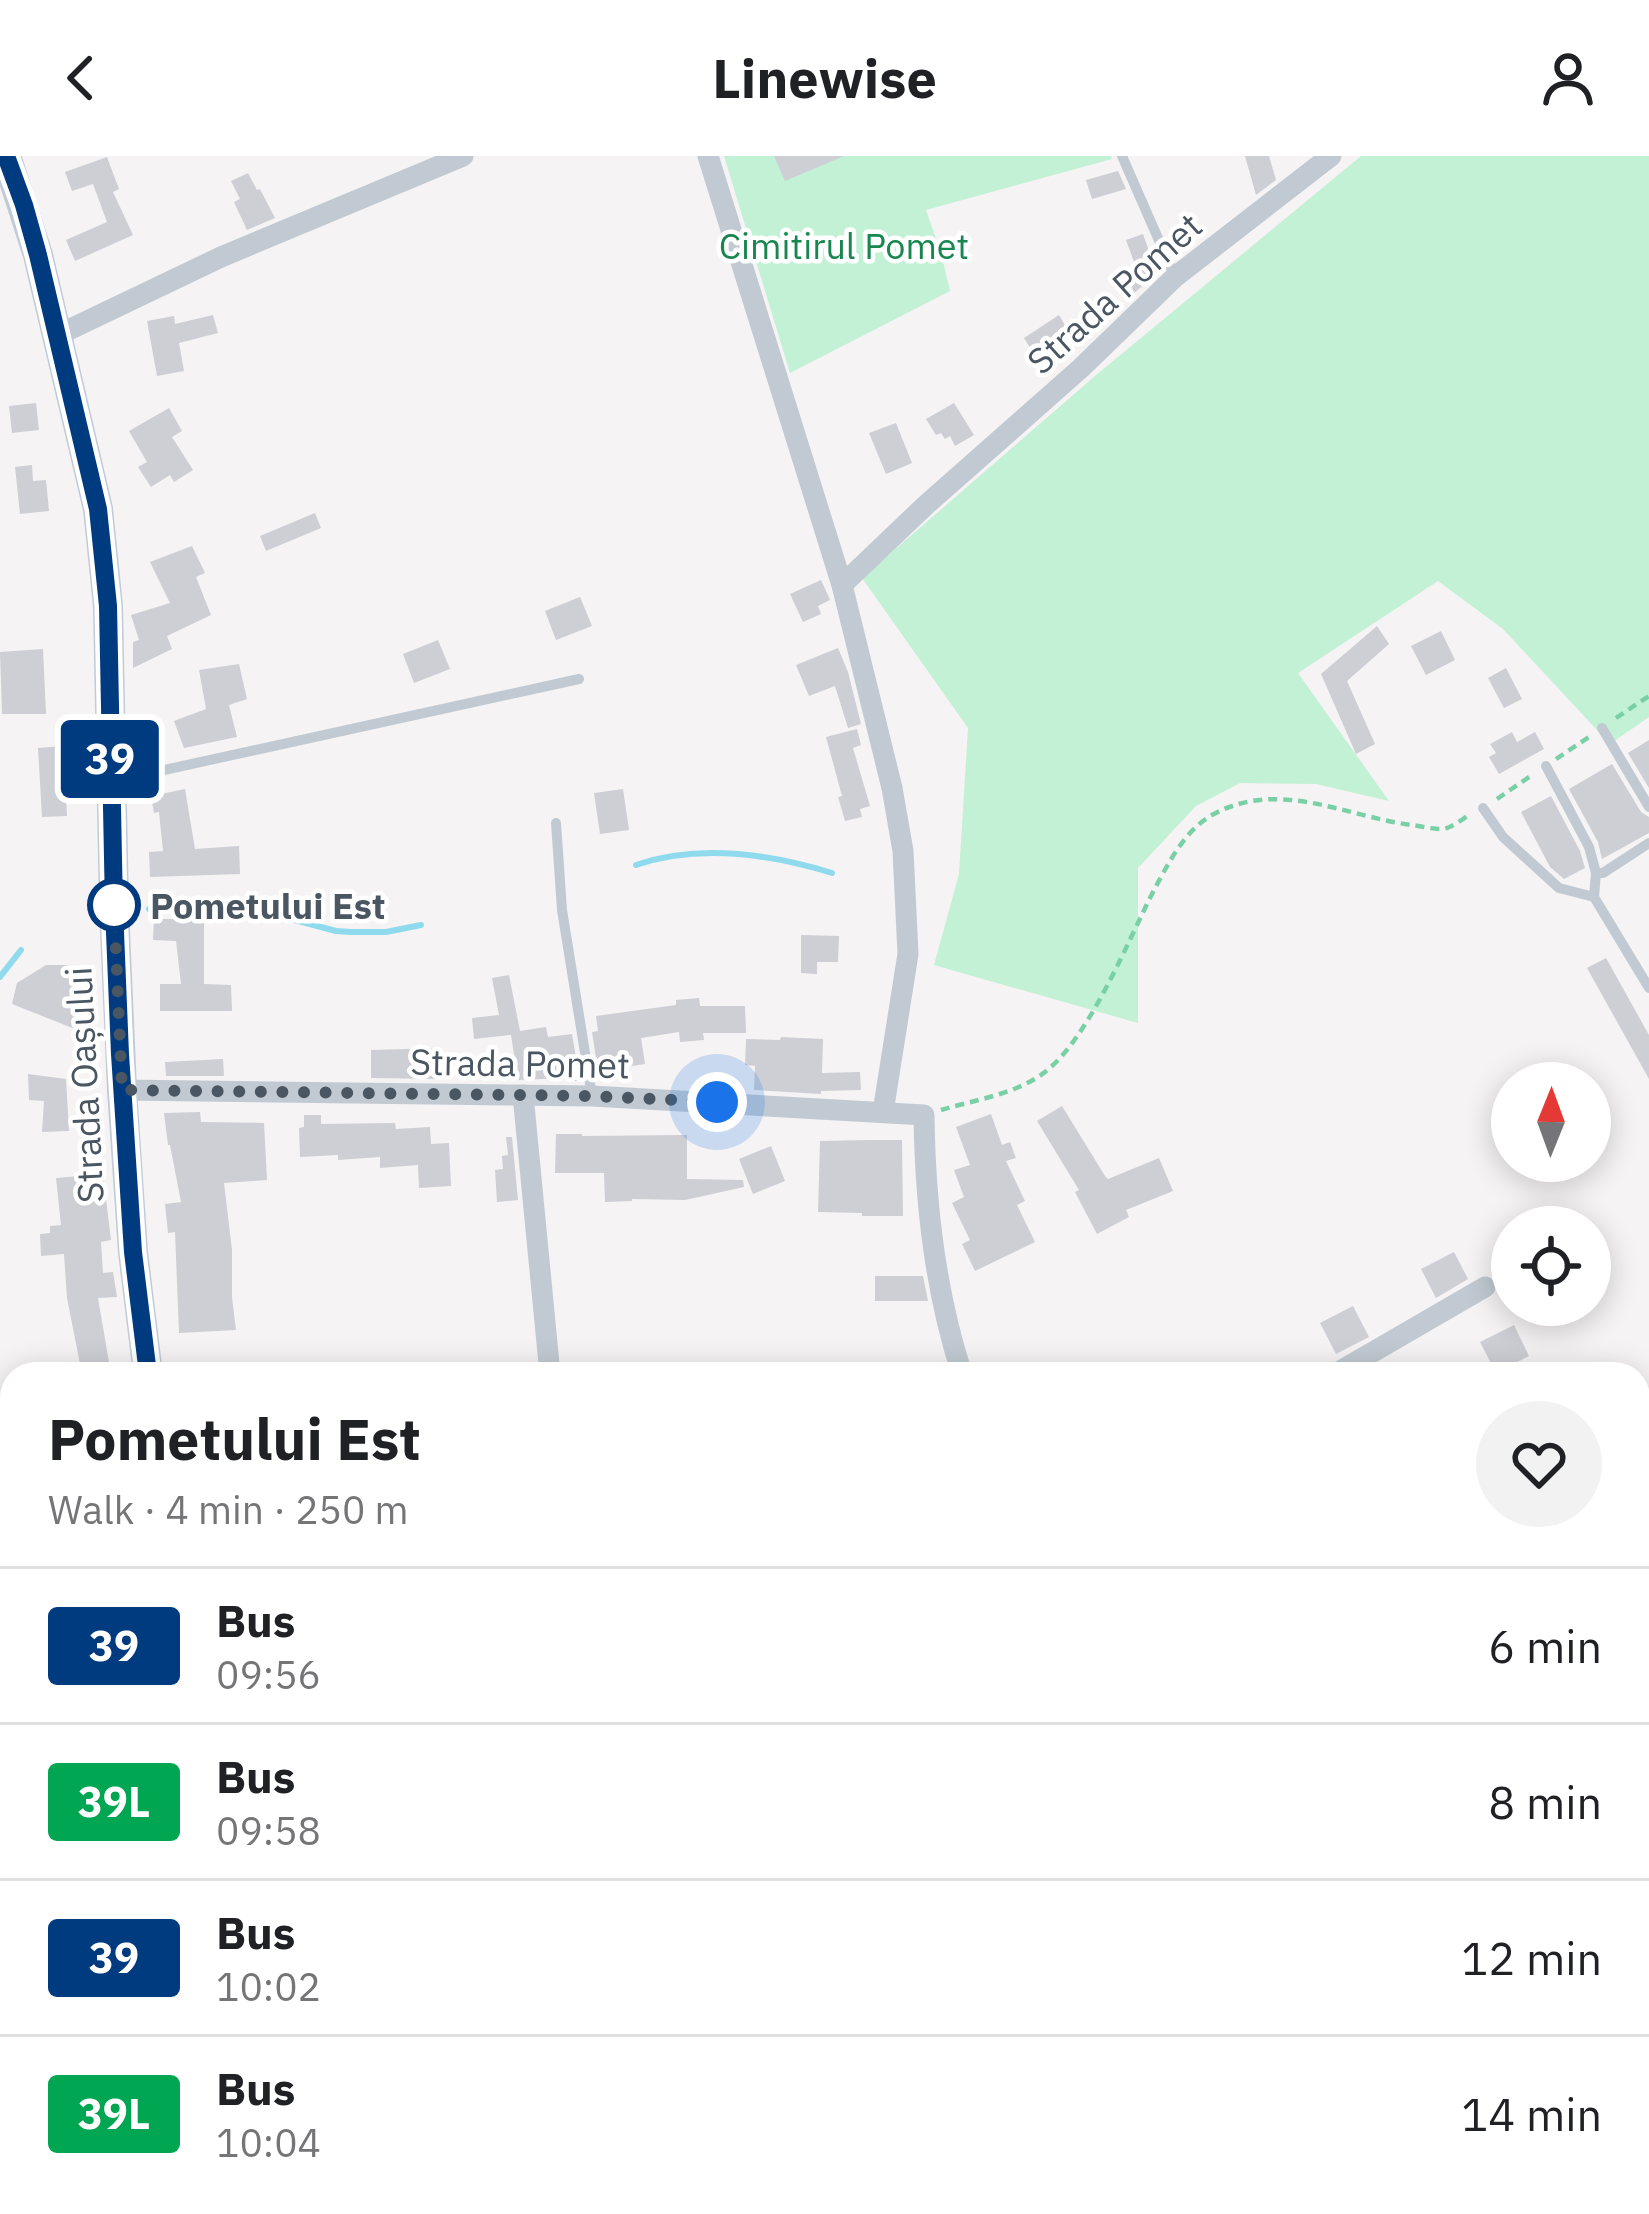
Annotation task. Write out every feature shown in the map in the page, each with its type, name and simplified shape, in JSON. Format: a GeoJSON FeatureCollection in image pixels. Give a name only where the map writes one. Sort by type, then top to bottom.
{"type":"FeatureCollection","features":[{"type":"Feature","properties":{"kind":"main road","name":"Strada Oașului"},"geometry":{"type":"LineString","coordinates":[[6,156],[24,205],[58,335],[98,509],[108,606],[122,1090],[147,1362]]}},
{"type":"Feature","properties":{"kind":"street"},"geometry":{"type":"LineString","coordinates":[[58,335],[221,257],[463,156]]}},
{"type":"Feature","properties":{"kind":"street"},"geometry":{"type":"LineString","coordinates":[[708,156],[842,584],[892,788],[908,954],[883,1112]]}},
{"type":"Feature","properties":{"kind":"street","name":"Strada Pomet"},"geometry":{"type":"LineString","coordinates":[[842,584],[1175,277],[1331,156]]}},
{"type":"Feature","properties":{"kind":"street","name":"Strada Pomet"},"geometry":{"type":"LineString","coordinates":[[122,1090],[592,1096],[924,1115]]}},
{"type":"Feature","properties":{"kind":"street"},"geometry":{"type":"LineString","coordinates":[[523,1095],[549,1362]]}},
{"type":"Feature","properties":{"kind":"street"},"geometry":{"type":"LineString","coordinates":[[924,1115],[928,1219],[958,1362]]}},
{"type":"Feature","properties":{"kind":"street"},"geometry":{"type":"LineString","coordinates":[[1356,1362],[1485,1288]]}},
{"type":"Feature","properties":{"kind":"lane"},"geometry":{"type":"LineString","coordinates":[[1121,156],[1175,277]]}},
{"type":"Feature","properties":{"kind":"lane"},"geometry":{"type":"LineString","coordinates":[[111,782],[578,679]]}},
{"type":"Feature","properties":{"kind":"lane"},"geometry":{"type":"LineString","coordinates":[[1603,728],[1649,807]]}},
{"type":"Feature","properties":{"kind":"lane"},"geometry":{"type":"LineString","coordinates":[[1546,766],[1589,847],[1596,873],[1594,898],[1649,988]]}},
{"type":"Feature","properties":{"kind":"lane"},"geometry":{"type":"LineString","coordinates":[[1483,808],[1503,837],[1559,888],[1594,898]]}},
{"type":"Feature","properties":{"kind":"lane"},"geometry":{"type":"LineString","coordinates":[[556,823],[562,910],[592,1096]]}},
{"type":"Feature","properties":{"kind":"lane"},"geometry":{"type":"LineString","coordinates":[[1596,873],[1649,843]]}},
{"type":"Feature","properties":{"kind":"path"},"geometry":{"type":"LineString","coordinates":[[924,1115],[1018,1087],[1044,1073],[1081,1032],[1167,866],[1192,831],[1213,814],[1270,797],[1445,829],[1649,696]]}},
{"type":"Feature","properties":{"kind":"green space","name":"Cimitirul Pomet"},"geometry":{"type":"Polygon","coordinates":[[[724,156],[1112,159],[926,210],[950,291],[790,373],[724,156]]]}},
{"type":"Feature","properties":{"kind":"green space"},"geometry":{"type":"Polygon","coordinates":[[[1361,156],[1649,156],[1649,717],[1610,744],[1503,629],[1438,581],[1298,673],[1389,801],[1316,784],[1240,783],[1196,806],[1138,868],[1138,1023],[934,965],[959,874],[968,728],[862,578],[1095,376],[1361,156]]]}},
{"type":"Feature","properties":{"kind":"building"},"geometry":{"type":"Polygon","coordinates":[[[774,156],[844,156],[785,181],[774,156]]]}},
{"type":"Feature","properties":{"kind":"building"},"geometry":{"type":"Polygon","coordinates":[[[1245,156],[1269,156],[1276,180],[1256,195],[1245,156]]]}},
{"type":"Feature","properties":{"kind":"building"},"geometry":{"type":"Polygon","coordinates":[[[107,157],[119,189],[113,192],[133,235],[75,261],[66,240],[107,222],[93,184],[72,191],[65,172],[107,157]]]}},
{"type":"Feature","properties":{"kind":"building"},"geometry":{"type":"Polygon","coordinates":[[[1118,171],[1126,189],[1092,199],[1086,180],[1118,171]]]}},
{"type":"Feature","properties":{"kind":"building"},"geometry":{"type":"Polygon","coordinates":[[[248,173],[275,218],[247,230],[234,202],[240,199],[231,181],[248,173]]]}},
{"type":"Feature","properties":{"kind":"building"},"geometry":{"type":"Polygon","coordinates":[[[1143,234],[1157,274],[1134,293],[1128,277],[1138,273],[1126,240],[1143,234]]]}},
{"type":"Feature","properties":{"kind":"building"},"geometry":{"type":"Polygon","coordinates":[[[213,315],[218,333],[179,343],[184,371],[157,376],[147,321],[174,316],[175,324],[213,315]]]}},
{"type":"Feature","properties":{"kind":"building"},"geometry":{"type":"Polygon","coordinates":[[[1059,315],[1069,332],[1034,354],[1024,338],[1059,315]]]}},
{"type":"Feature","properties":{"kind":"building"},"geometry":{"type":"Polygon","coordinates":[[[36,403],[39,430],[12,433],[9,406],[36,403]]]}},
{"type":"Feature","properties":{"kind":"building"},"geometry":{"type":"Polygon","coordinates":[[[954,403],[974,435],[955,446],[950,436],[936,435],[926,419],[954,403]]]}},
{"type":"Feature","properties":{"kind":"building"},"geometry":{"type":"Polygon","coordinates":[[[169,408],[182,431],[172,437],[193,470],[174,482],[170,475],[151,487],[138,467],[147,462],[129,431],[169,408]]]}},
{"type":"Feature","properties":{"kind":"building"},"geometry":{"type":"Polygon","coordinates":[[[896,423],[912,463],[886,474],[869,433],[896,423]]]}},
{"type":"Feature","properties":{"kind":"building"},"geometry":{"type":"Polygon","coordinates":[[[32,465],[33,481],[46,480],[49,511],[20,514],[15,467],[32,465]]]}},
{"type":"Feature","properties":{"kind":"building"},"geometry":{"type":"Polygon","coordinates":[[[315,513],[321,528],[266,551],[260,536],[315,513]]]}},
{"type":"Feature","properties":{"kind":"building"},"geometry":{"type":"Polygon","coordinates":[[[192,546],[205,573],[196,577],[211,615],[167,636],[172,649],[133,668],[133,642],[139,640],[131,615],[170,603],[150,562],[192,546]]]}},
{"type":"Feature","properties":{"kind":"building"},"geometry":{"type":"Polygon","coordinates":[[[821,580],[830,600],[818,606],[821,614],[803,622],[790,594],[821,580]]]}},
{"type":"Feature","properties":{"kind":"building"},"geometry":{"type":"Polygon","coordinates":[[[580,597],[592,626],[556,640],[545,611],[580,597]]]}},
{"type":"Feature","properties":{"kind":"building"},"geometry":{"type":"Polygon","coordinates":[[[1377,626],[1389,644],[1347,681],[1375,744],[1356,754],[1321,674],[1377,626]]]}},
{"type":"Feature","properties":{"kind":"building"},"geometry":{"type":"Polygon","coordinates":[[[1441,631],[1455,660],[1426,675],[1411,646],[1441,631]]]}},
{"type":"Feature","properties":{"kind":"building"},"geometry":{"type":"Polygon","coordinates":[[[438,640],[450,669],[414,683],[403,654],[438,640]]]}},
{"type":"Feature","properties":{"kind":"building"},"geometry":{"type":"Polygon","coordinates":[[[838,648],[861,724],[848,728],[835,686],[809,696],[796,665],[838,648]]]}},
{"type":"Feature","properties":{"kind":"building"},"geometry":{"type":"Polygon","coordinates":[[[43,649],[46,714],[2,714],[0,652],[43,649]]]}},
{"type":"Feature","properties":{"kind":"building"},"geometry":{"type":"Polygon","coordinates":[[[239,664],[247,699],[229,705],[237,737],[184,748],[174,721],[206,709],[199,670],[239,664]]]}},
{"type":"Feature","properties":{"kind":"building"},"geometry":{"type":"Polygon","coordinates":[[[1506,668],[1522,699],[1504,708],[1488,678],[1506,668]]]}},
{"type":"Feature","properties":{"kind":"building"},"geometry":{"type":"Polygon","coordinates":[[[857,729],[861,745],[853,748],[870,806],[860,809],[862,817],[845,821],[826,737],[857,729]]]}},
{"type":"Feature","properties":{"kind":"building"},"geometry":{"type":"Polygon","coordinates":[[[1512,732],[1517,742],[1535,732],[1544,749],[1499,774],[1489,757],[1496,753],[1490,744],[1512,732]]]}},
{"type":"Feature","properties":{"kind":"building"},"geometry":{"type":"Polygon","coordinates":[[[1649,740],[1649,788],[1628,753],[1649,740]]]}},
{"type":"Feature","properties":{"kind":"building"},"geometry":{"type":"Polygon","coordinates":[[[63,746],[67,816],[42,817],[38,748],[63,746]]]}},
{"type":"Feature","properties":{"kind":"building"},"geometry":{"type":"Polygon","coordinates":[[[1612,764],[1641,812],[1649,817],[1649,833],[1602,859],[1598,842],[1569,789],[1612,764]]]}},
{"type":"Feature","properties":{"kind":"building"},"geometry":{"type":"Polygon","coordinates":[[[185,789],[195,849],[239,846],[240,874],[150,877],[149,852],[163,851],[159,812],[154,813],[151,796],[185,789]]]}},
{"type":"Feature","properties":{"kind":"building"},"geometry":{"type":"Polygon","coordinates":[[[623,789],[629,830],[600,834],[594,793],[623,789]]]}},
{"type":"Feature","properties":{"kind":"building"},"geometry":{"type":"Polygon","coordinates":[[[1551,796],[1585,868],[1564,879],[1550,867],[1521,812],[1551,796]]]}},
{"type":"Feature","properties":{"kind":"building"},"geometry":{"type":"Polygon","coordinates":[[[154,919],[204,919],[204,984],[231,985],[232,1011],[160,1011],[160,984],[181,984],[176,941],[153,940],[154,919]]]}},
{"type":"Feature","properties":{"kind":"building"},"geometry":{"type":"Polygon","coordinates":[[[801,935],[839,936],[838,962],[817,962],[817,974],[801,973],[801,935]]]}},
{"type":"Feature","properties":{"kind":"building"},"geometry":{"type":"Polygon","coordinates":[[[1606,958],[1649,1035],[1649,1079],[1587,968],[1606,958]]]}},
{"type":"Feature","properties":{"kind":"building"},"geometry":{"type":"Polygon","coordinates":[[[46,965],[67,965],[85,982],[90,1021],[80,1031],[12,1004],[17,983],[46,965]]]}},
{"type":"Feature","properties":{"kind":"building"},"geometry":{"type":"Polygon","coordinates":[[[509,975],[520,1031],[546,1027],[548,1037],[572,1034],[580,1081],[518,1080],[511,1035],[474,1039],[472,1018],[499,1015],[492,978],[509,975]]]}},
{"type":"Feature","properties":{"kind":"building"},"geometry":{"type":"Polygon","coordinates":[[[699,998],[700,1006],[745,1006],[746,1033],[703,1033],[704,1040],[680,1042],[679,1032],[641,1038],[645,1064],[598,1071],[592,1032],[598,1031],[596,1016],[699,998]]]}},
{"type":"Feature","properties":{"kind":"building"},"geometry":{"type":"Polygon","coordinates":[[[746,1039],[823,1039],[822,1073],[860,1072],[861,1090],[821,1094],[754,1090],[755,1066],[745,1065],[746,1039]]]}},
{"type":"Feature","properties":{"kind":"building"},"geometry":{"type":"Polygon","coordinates":[[[439,1048],[440,1079],[371,1078],[371,1050],[439,1048]]]}},
{"type":"Feature","properties":{"kind":"building"},"geometry":{"type":"Polygon","coordinates":[[[223,1059],[224,1076],[166,1076],[165,1062],[223,1059]]]}},
{"type":"Feature","properties":{"kind":"building"},"geometry":{"type":"Polygon","coordinates":[[[28,1074],[66,1079],[69,1131],[42,1132],[44,1101],[29,1100],[28,1074]]]}},
{"type":"Feature","properties":{"kind":"building"},"geometry":{"type":"Polygon","coordinates":[[[1062,1106],[1108,1179],[1159,1158],[1173,1191],[1126,1210],[1129,1217],[1097,1234],[1075,1192],[1079,1190],[1037,1121],[1062,1106]]]}},
{"type":"Feature","properties":{"kind":"building"},"geometry":{"type":"Polygon","coordinates":[[[200,1112],[201,1122],[264,1123],[267,1180],[224,1183],[236,1330],[179,1333],[175,1232],[168,1233],[165,1204],[181,1202],[164,1113],[200,1112]]]}},
{"type":"Feature","properties":{"kind":"building"},"geometry":{"type":"Polygon","coordinates":[[[991,1114],[1002,1145],[1010,1142],[1016,1158],[1006,1161],[1025,1201],[1017,1205],[1035,1242],[975,1271],[962,1244],[970,1240],[952,1203],[964,1197],[954,1170],[970,1165],[956,1127],[991,1114]]]}},
{"type":"Feature","properties":{"kind":"building"},"geometry":{"type":"Polygon","coordinates":[[[304,1115],[321,1115],[321,1124],[430,1127],[431,1144],[449,1143],[451,1186],[419,1188],[418,1165],[380,1168],[380,1157],[300,1157],[299,1128],[304,1127],[304,1115]]]}},
{"type":"Feature","properties":{"kind":"building"},"geometry":{"type":"Polygon","coordinates":[[[556,1134],[687,1135],[687,1179],[743,1180],[744,1187],[685,1200],[605,1202],[604,1173],[555,1173],[556,1134]]]}},
{"type":"Feature","properties":{"kind":"building"},"geometry":{"type":"Polygon","coordinates":[[[506,1137],[512,1137],[518,1200],[497,1202],[495,1170],[503,1169],[502,1156],[508,1155],[506,1137]]]}},
{"type":"Feature","properties":{"kind":"building"},"geometry":{"type":"Polygon","coordinates":[[[902,1140],[903,1216],[818,1212],[820,1141],[902,1140]]]}},
{"type":"Feature","properties":{"kind":"building"},"geometry":{"type":"Polygon","coordinates":[[[771,1146],[785,1181],[753,1194],[739,1159],[771,1146]]]}},
{"type":"Feature","properties":{"kind":"building"},"geometry":{"type":"Polygon","coordinates":[[[103,1174],[111,1240],[101,1242],[103,1273],[113,1272],[117,1297],[98,1298],[109,1362],[80,1362],[64,1254],[41,1256],[40,1234],[61,1225],[56,1178],[103,1174]]]}},
{"type":"Feature","properties":{"kind":"building"},"geometry":{"type":"Polygon","coordinates":[[[1454,1252],[1468,1279],[1436,1298],[1421,1269],[1454,1252]]]}},
{"type":"Feature","properties":{"kind":"building"},"geometry":{"type":"Polygon","coordinates":[[[875,1276],[923,1276],[928,1301],[875,1301],[875,1276]]]}},
{"type":"Feature","properties":{"kind":"building"},"geometry":{"type":"Polygon","coordinates":[[[1353,1306],[1369,1337],[1336,1354],[1320,1323],[1353,1306]]]}},
{"type":"Feature","properties":{"kind":"building"},"geometry":{"type":"Polygon","coordinates":[[[1514,1326],[1529,1356],[1517,1362],[1490,1362],[1480,1342],[1514,1326]]]}},
{"type":"Feature","properties":{"kind":"waterway"},"geometry":{"type":"LineString","coordinates":[[636,865],[684,855],[734,854],[832,873]]}},
{"type":"Feature","properties":{"kind":"waterway"},"geometry":{"type":"LineString","coordinates":[[149,909],[276,915],[351,932],[421,925]]}},
{"type":"Feature","properties":{"kind":"waterway"},"geometry":{"type":"LineString","coordinates":[[0,977],[21,950]]}},
{"type":"Feature","properties":{"kind":"bus line","name":"39"},"geometry":{"type":"LineString","coordinates":[[6,156],[38,255],[98,509],[108,606],[120,1054],[133,1252],[147,1362]]}},
{"type":"Feature","properties":{"kind":"place","name":"Pometului Est"},"geometry":{"type":"Point","coordinates":[114,905]}},
{"type":"Feature","properties":{"kind":"route"},"geometry":{"type":"LineString","coordinates":[[114,905],[122,1090],[717,1102]]}}]}
